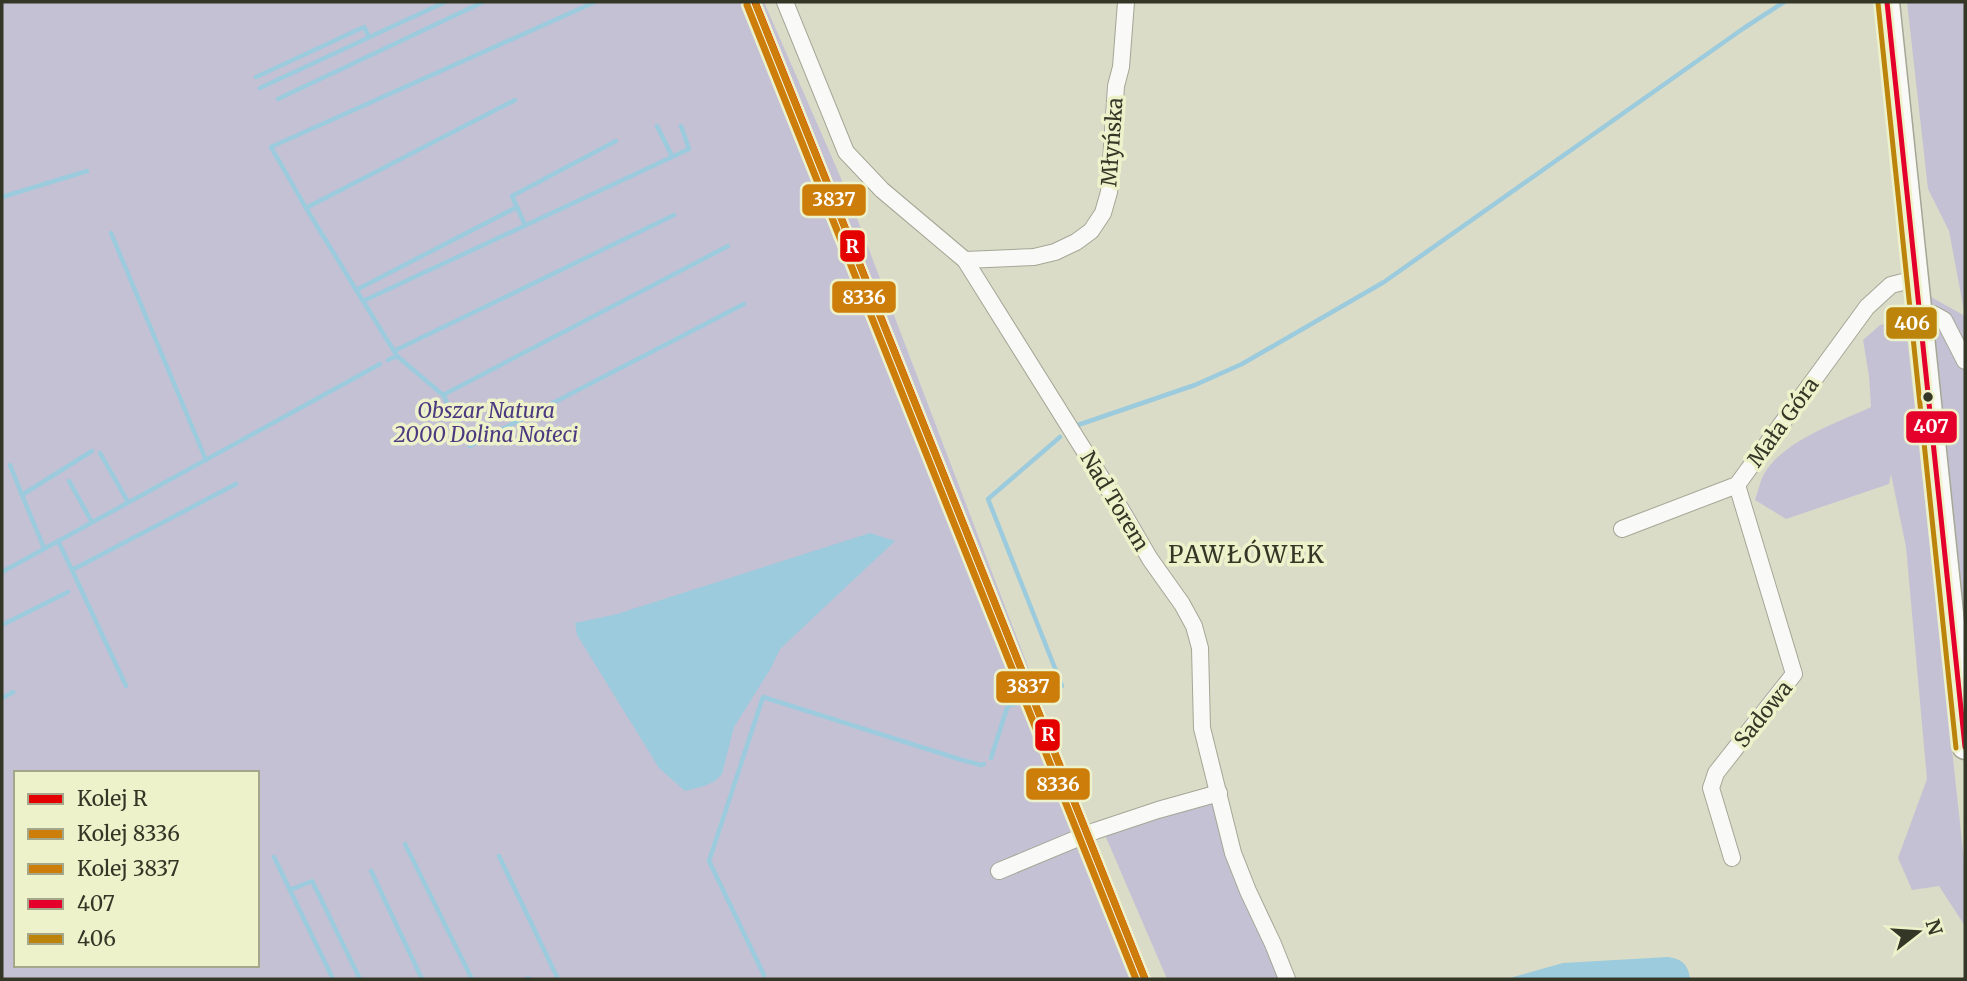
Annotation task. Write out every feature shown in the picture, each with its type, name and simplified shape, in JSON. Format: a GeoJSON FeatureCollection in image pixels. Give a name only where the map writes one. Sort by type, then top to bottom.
{"type":"FeatureCollection","features":[{"type":"Feature","properties":{"kind":"highway"},"geometry":{"type":"LineString","coordinates":[[1887,2],[1965,747]]}},
{"type":"Feature","properties":{"kind":"street","name":"Nad Torem"},"geometry":{"type":"LineString","coordinates":[[785,2],[846,152],[882,190],[965,260],[1194,626],[1200,649],[1202,728],[1233,853],[1287,979]]}},
{"type":"Feature","properties":{"kind":"street","name":"Młyńska"},"geometry":{"type":"LineString","coordinates":[[965,260],[1034,257],[1055,252],[1091,231],[1103,214],[1109,192],[1116,86],[1121,67],[1126,2]]}},
{"type":"Feature","properties":{"kind":"street","name":"Mała Góra"},"geometry":{"type":"LineString","coordinates":[[1622,529],[1737,485],[1867,307],[1891,285],[1915,279]]}},
{"type":"Feature","properties":{"kind":"street"},"geometry":{"type":"LineString","coordinates":[[1920,314],[1933,314],[1944,320],[1965,361]]}},
{"type":"Feature","properties":{"kind":"street","name":"Sadowa"},"geometry":{"type":"LineString","coordinates":[[1732,859],[1711,788],[1716,773],[1794,674],[1737,485]]}},
{"type":"Feature","properties":{"kind":"street"},"geometry":{"type":"LineString","coordinates":[[999,871],[1095,831],[1219,793]]}},
{"type":"Feature","properties":{"kind":"green space","name":"Obszar Natura 2000 Dolina Noteci"},"geometry":{"type":"Polygon","coordinates":[[[2,2],[764,2],[847,192],[1147,979],[2,979],[2,2]]]}},
{"type":"Feature","properties":{"kind":"green space"},"geometry":{"type":"Polygon","coordinates":[[[1907,2],[1965,2],[1965,316],[1949,231],[1928,189],[1907,2]]]}},
{"type":"Feature","properties":{"kind":"green space"},"geometry":{"type":"Polygon","coordinates":[[[1931,297],[1965,316],[1965,620],[1931,297]]]}},
{"type":"Feature","properties":{"kind":"green space"},"geometry":{"type":"Polygon","coordinates":[[[1905,318],[1965,869],[1965,926],[1939,886],[1912,890],[1898,858],[1927,779],[1906,547],[1891,474],[1889,484],[1786,519],[1755,500],[1764,474],[1784,451],[1812,434],[1871,407],[1863,340],[1880,325],[1905,318]]]}},
{"type":"Feature","properties":{"kind":"green space"},"geometry":{"type":"Polygon","coordinates":[[[1215,802],[1280,979],[1167,979],[1105,835],[1215,802]]]}},
{"type":"Feature","properties":{"kind":"water"},"geometry":{"type":"Polygon","coordinates":[[[870,533],[895,541],[780,649],[734,727],[722,774],[715,781],[685,791],[659,768],[577,635],[575,623],[617,614],[870,533]]]}},
{"type":"Feature","properties":{"kind":"water"},"geometry":{"type":"Polygon","coordinates":[[[1668,957],[1683,963],[1690,979],[1506,979],[1563,963],[1668,957]]]}},
{"type":"Feature","properties":{"kind":"waterway"},"geometry":{"type":"LineString","coordinates":[[260,88],[445,2]]}},
{"type":"Feature","properties":{"kind":"waterway"},"geometry":{"type":"LineString","coordinates":[[278,99],[483,2]]}},
{"type":"Feature","properties":{"kind":"waterway"},"geometry":{"type":"LineString","coordinates":[[306,208],[271,147],[595,2]]}},
{"type":"Feature","properties":{"kind":"waterway"},"geometry":{"type":"LineString","coordinates":[[1078,425],[1195,385],[1242,364],[1384,282],[1784,2]]}},
{"type":"Feature","properties":{"kind":"waterway"},"geometry":{"type":"LineString","coordinates":[[256,77],[364,27],[369,37]]}},
{"type":"Feature","properties":{"kind":"waterway"},"geometry":{"type":"LineString","coordinates":[[363,301],[306,208],[515,100]]}},
{"type":"Feature","properties":{"kind":"waterway"},"geometry":{"type":"LineString","coordinates":[[657,126],[672,156]]}},
{"type":"Feature","properties":{"kind":"waterway"},"geometry":{"type":"LineString","coordinates":[[394,351],[363,301],[689,149],[681,126]]}},
{"type":"Feature","properties":{"kind":"waterway"},"geometry":{"type":"LineString","coordinates":[[525,225],[512,196],[616,141]]}},
{"type":"Feature","properties":{"kind":"waterway"},"geometry":{"type":"LineString","coordinates":[[2,197],[87,171]]}},
{"type":"Feature","properties":{"kind":"waterway"},"geometry":{"type":"LineString","coordinates":[[356,290],[517,207]]}},
{"type":"Feature","properties":{"kind":"waterway"},"geometry":{"type":"LineString","coordinates":[[388,360],[397,356],[394,351],[674,215]]}},
{"type":"Feature","properties":{"kind":"waterway"},"geometry":{"type":"LineString","coordinates":[[111,233],[206,460]]}},
{"type":"Feature","properties":{"kind":"waterway"},"geometry":{"type":"LineString","coordinates":[[397,356],[443,395],[728,246]]}},
{"type":"Feature","properties":{"kind":"waterway"},"geometry":{"type":"LineString","coordinates":[[443,395],[470,446],[744,304]]}},
{"type":"Feature","properties":{"kind":"waterway"},"geometry":{"type":"LineString","coordinates":[[2,572],[380,364]]}},
{"type":"Feature","properties":{"kind":"waterway"},"geometry":{"type":"LineString","coordinates":[[1048,692],[1062,686],[988,499],[1060,437]]}},
{"type":"Feature","properties":{"kind":"waterway"},"geometry":{"type":"LineString","coordinates":[[44,548],[22,495],[92,451]]}},
{"type":"Feature","properties":{"kind":"waterway"},"geometry":{"type":"LineString","coordinates":[[100,453],[128,502]]}},
{"type":"Feature","properties":{"kind":"waterway"},"geometry":{"type":"LineString","coordinates":[[10,465],[22,495]]}},
{"type":"Feature","properties":{"kind":"waterway"},"geometry":{"type":"LineString","coordinates":[[69,481],[92,522]]}},
{"type":"Feature","properties":{"kind":"waterway"},"geometry":{"type":"LineString","coordinates":[[58,541],[72,570],[236,484]]}},
{"type":"Feature","properties":{"kind":"waterway"},"geometry":{"type":"LineString","coordinates":[[72,570],[126,686]]}},
{"type":"Feature","properties":{"kind":"waterway"},"geometry":{"type":"LineString","coordinates":[[2,625],[68,592]]}},
{"type":"Feature","properties":{"kind":"waterway"},"geometry":{"type":"LineString","coordinates":[[2,698],[13,692]]}},
{"type":"Feature","properties":{"kind":"waterway"},"geometry":{"type":"LineString","coordinates":[[764,975],[709,861],[763,697],[962,760],[984,764]]}},
{"type":"Feature","properties":{"kind":"waterway"},"geometry":{"type":"LineString","coordinates":[[991,758],[1007,708],[1023,701]]}},
{"type":"Feature","properties":{"kind":"waterway"},"geometry":{"type":"LineString","coordinates":[[405,844],[472,979]]}},
{"type":"Feature","properties":{"kind":"waterway"},"geometry":{"type":"LineString","coordinates":[[499,856],[558,979]]}},
{"type":"Feature","properties":{"kind":"waterway"},"geometry":{"type":"LineString","coordinates":[[274,857],[333,979]]}},
{"type":"Feature","properties":{"kind":"waterway"},"geometry":{"type":"LineString","coordinates":[[371,871],[422,979]]}},
{"type":"Feature","properties":{"kind":"waterway"},"geometry":{"type":"LineString","coordinates":[[290,890],[312,881],[360,979]]}},
{"type":"Feature","properties":{"kind":"rail line","name":"R"},"geometry":{"type":"LineString","coordinates":[[755,2],[1145,979]]}},
{"type":"Feature","properties":{"kind":"rail line","name":"8336"},"geometry":{"type":"LineString","coordinates":[[747,5],[1136,979]]}},
{"type":"Feature","properties":{"kind":"rail line","name":"3837"},"geometry":{"type":"LineString","coordinates":[[756,5],[1145,979]]}},
{"type":"Feature","properties":{"kind":"transit line","name":"407"},"geometry":{"type":"LineString","coordinates":[[1887,2],[1965,747]]}},
{"type":"Feature","properties":{"kind":"transit line","name":"406"},"geometry":{"type":"LineString","coordinates":[[1878,3],[1956,748]]}},
{"type":"Feature","properties":{"kind":"district","name":"PAWŁÓWEK"},"geometry":{"type":"Point","coordinates":[1247,554]}}]}
